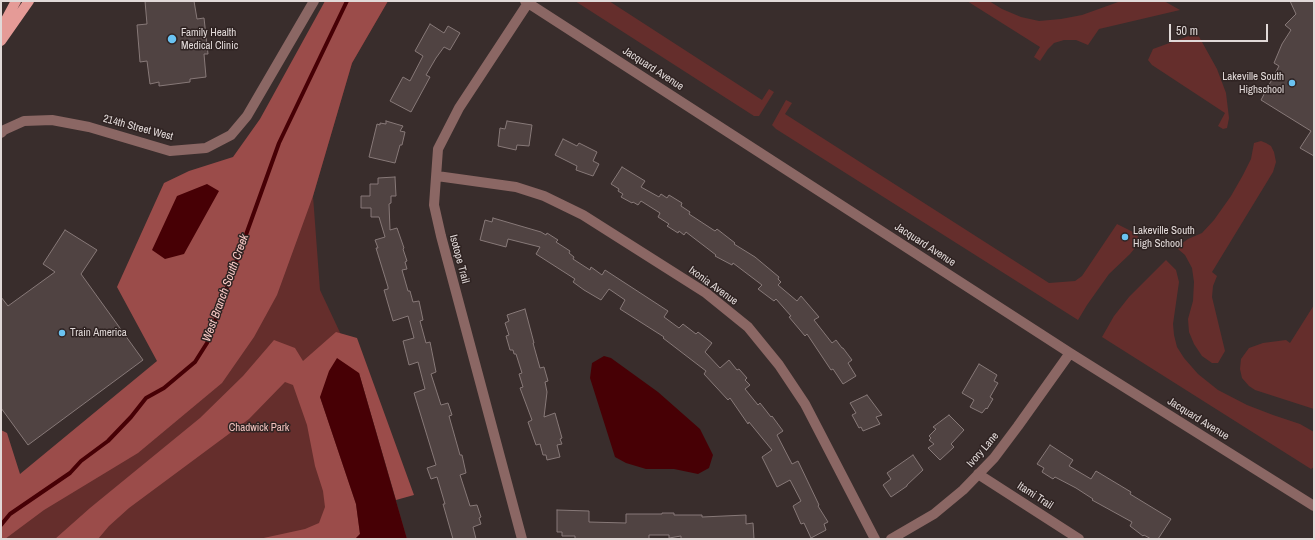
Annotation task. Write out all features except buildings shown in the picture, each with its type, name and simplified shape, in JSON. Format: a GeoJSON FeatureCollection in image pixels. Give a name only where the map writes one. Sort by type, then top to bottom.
{"type":"FeatureCollection","features":[{"type":"Feature","properties":{"kind":"main road"},"geometry":{"type":"LineString","coordinates":[[1,29],[16,1]]}},
{"type":"Feature","properties":{"kind":"main road"},"geometry":{"type":"LineString","coordinates":[[1,41],[29,1]]}},
{"type":"Feature","properties":{"kind":"street","name":"214th Street West"},"geometry":{"type":"LineString","coordinates":[[1,132],[24,121],[52,120],[89,128],[170,151],[206,148],[231,135],[247,116],[314,1]]}},
{"type":"Feature","properties":{"kind":"street","name":"Isotope Trail"},"geometry":{"type":"LineString","coordinates":[[522,539],[434,205],[438,149],[459,108],[527,2]]}},
{"type":"Feature","properties":{"kind":"street","name":"Jacquard Avenue"},"geometry":{"type":"LineString","coordinates":[[527,2],[1070,353],[1314,506]]}},
{"type":"Feature","properties":{"kind":"street","name":"Ixonia Avenue"},"geometry":{"type":"LineString","coordinates":[[437,176],[516,187],[544,196],[583,215],[706,293],[742,322],[748,327],[779,365],[805,404],[875,539]]}},
{"type":"Feature","properties":{"kind":"street","name":"Ivory Lane"},"geometry":{"type":"LineString","coordinates":[[891,539],[934,514],[963,490],[994,458],[1070,353]]}},
{"type":"Feature","properties":{"kind":"street","name":"Itami Trail"},"geometry":{"type":"LineString","coordinates":[[978,474],[1079,539]]}},
{"type":"Feature","properties":{"kind":"green space","name":"Chadwick Park"},"geometry":{"type":"Polygon","coordinates":[[[388,1],[352,63],[313,196],[320,290],[359,373],[407,539],[1,539],[165,367],[272,118],[388,1]]]}},
{"type":"Feature","properties":{"kind":"green space"},"geometry":{"type":"Polygon","coordinates":[[[575,1],[609,1],[762,100],[769,89],[774,92],[759,116],[754,116],[575,1]]]}},
{"type":"Feature","properties":{"kind":"green space"},"geometry":{"type":"Polygon","coordinates":[[[967,1],[989,1],[1002,9],[1021,17],[1039,21],[1082,15],[1121,1],[1164,1],[1180,10],[1099,29],[1088,45],[1076,40],[1064,40],[1054,43],[1040,61],[1034,57],[1040,47],[967,1]]]}},
{"type":"Feature","properties":{"kind":"green space"},"geometry":{"type":"Polygon","coordinates":[[[1197,33],[1217,69],[1226,93],[1229,118],[1227,128],[1223,129],[1218,126],[1225,113],[1152,65],[1148,60],[1153,49],[1197,33]]]}},
{"type":"Feature","properties":{"kind":"green space"},"geometry":{"type":"Polygon","coordinates":[[[786,100],[792,103],[785,114],[1049,283],[1075,281],[1082,276],[1117,224],[1137,234],[1140,242],[1109,274],[1078,320],[776,129],[772,125],[786,100]]]}},
{"type":"Feature","properties":{"kind":"green space"},"geometry":{"type":"Polygon","coordinates":[[[1261,141],[1271,146],[1274,152],[1276,162],[1273,172],[1212,272],[1217,276],[1213,286],[1212,297],[1225,351],[1218,363],[1212,363],[1202,356],[1194,344],[1189,332],[1188,319],[1193,301],[1194,282],[1192,268],[1185,255],[1178,249],[1181,244],[1188,239],[1202,233],[1214,220],[1231,196],[1243,175],[1251,159],[1254,143],[1261,141]]]}},
{"type":"Feature","properties":{"kind":"green space"},"geometry":{"type":"Polygon","coordinates":[[[1166,260],[1176,270],[1179,282],[1173,324],[1177,347],[1184,358],[1198,374],[1218,390],[1247,405],[1300,424],[1314,432],[1314,467],[1311,469],[1102,337],[1114,316],[1129,297],[1166,260]]]}},
{"type":"Feature","properties":{"kind":"green space"},"geometry":{"type":"Polygon","coordinates":[[[1314,305],[1314,409],[1255,390],[1242,378],[1240,369],[1241,359],[1249,348],[1263,343],[1286,340],[1290,343],[1314,305]]]}},
{"type":"Feature","properties":{"kind":"shaded area"},"geometry":{"type":"Polygon","coordinates":[[[325,1],[388,1],[352,63],[313,196],[277,295],[254,337],[222,383],[138,453],[44,510],[5,539],[1,539],[1,430],[7,433],[20,474],[157,361],[117,287],[164,183],[189,171],[233,157],[260,119],[325,1]]]}},
{"type":"Feature","properties":{"kind":"shaded area"},"geometry":{"type":"Polygon","coordinates":[[[207,184],[219,191],[184,254],[165,259],[152,250],[177,196],[207,184]]]}},
{"type":"Feature","properties":{"kind":"shaded area"},"geometry":{"type":"Polygon","coordinates":[[[336,332],[357,338],[414,495],[396,500],[359,373],[320,397],[356,504],[360,534],[355,539],[259,539],[305,529],[319,523],[325,507],[323,491],[315,466],[307,425],[293,385],[285,382],[249,419],[129,508],[109,526],[98,539],[55,539],[90,508],[200,418],[243,376],[274,340],[295,348],[303,361],[336,332]]]}},
{"type":"Feature","properties":{"kind":"shaded area"},"geometry":{"type":"Polygon","coordinates":[[[604,356],[611,358],[658,392],[700,429],[713,455],[709,468],[698,474],[674,469],[646,469],[626,463],[615,457],[590,378],[592,363],[604,356]]]}},
{"type":"Feature","properties":{"kind":"shaded area"},"geometry":{"type":"Polygon","coordinates":[[[337,358],[359,373],[407,539],[355,539],[360,534],[356,504],[320,397],[329,371],[337,358]]]}},
{"type":"Feature","properties":{"kind":"waterway","name":"West Branch South Creek"},"geometry":{"type":"LineString","coordinates":[[1,525],[10,514],[70,473],[81,461],[108,441],[131,417],[146,398],[164,388],[195,362],[207,343],[279,143],[347,1]]}},
{"type":"Feature","properties":{"kind":"place","name":"Family Health Medical Clinic"},"geometry":{"type":"Point","coordinates":[172,39]}},
{"type":"Feature","properties":{"kind":"place","name":"Lakeville South Highschool"},"geometry":{"type":"Point","coordinates":[1292,83]}},
{"type":"Feature","properties":{"kind":"place","name":"Lakeville South High School"},"geometry":{"type":"Point","coordinates":[1125,237]}},
{"type":"Feature","properties":{"kind":"place","name":"Train America"},"geometry":{"type":"Point","coordinates":[62,333]}}]}
